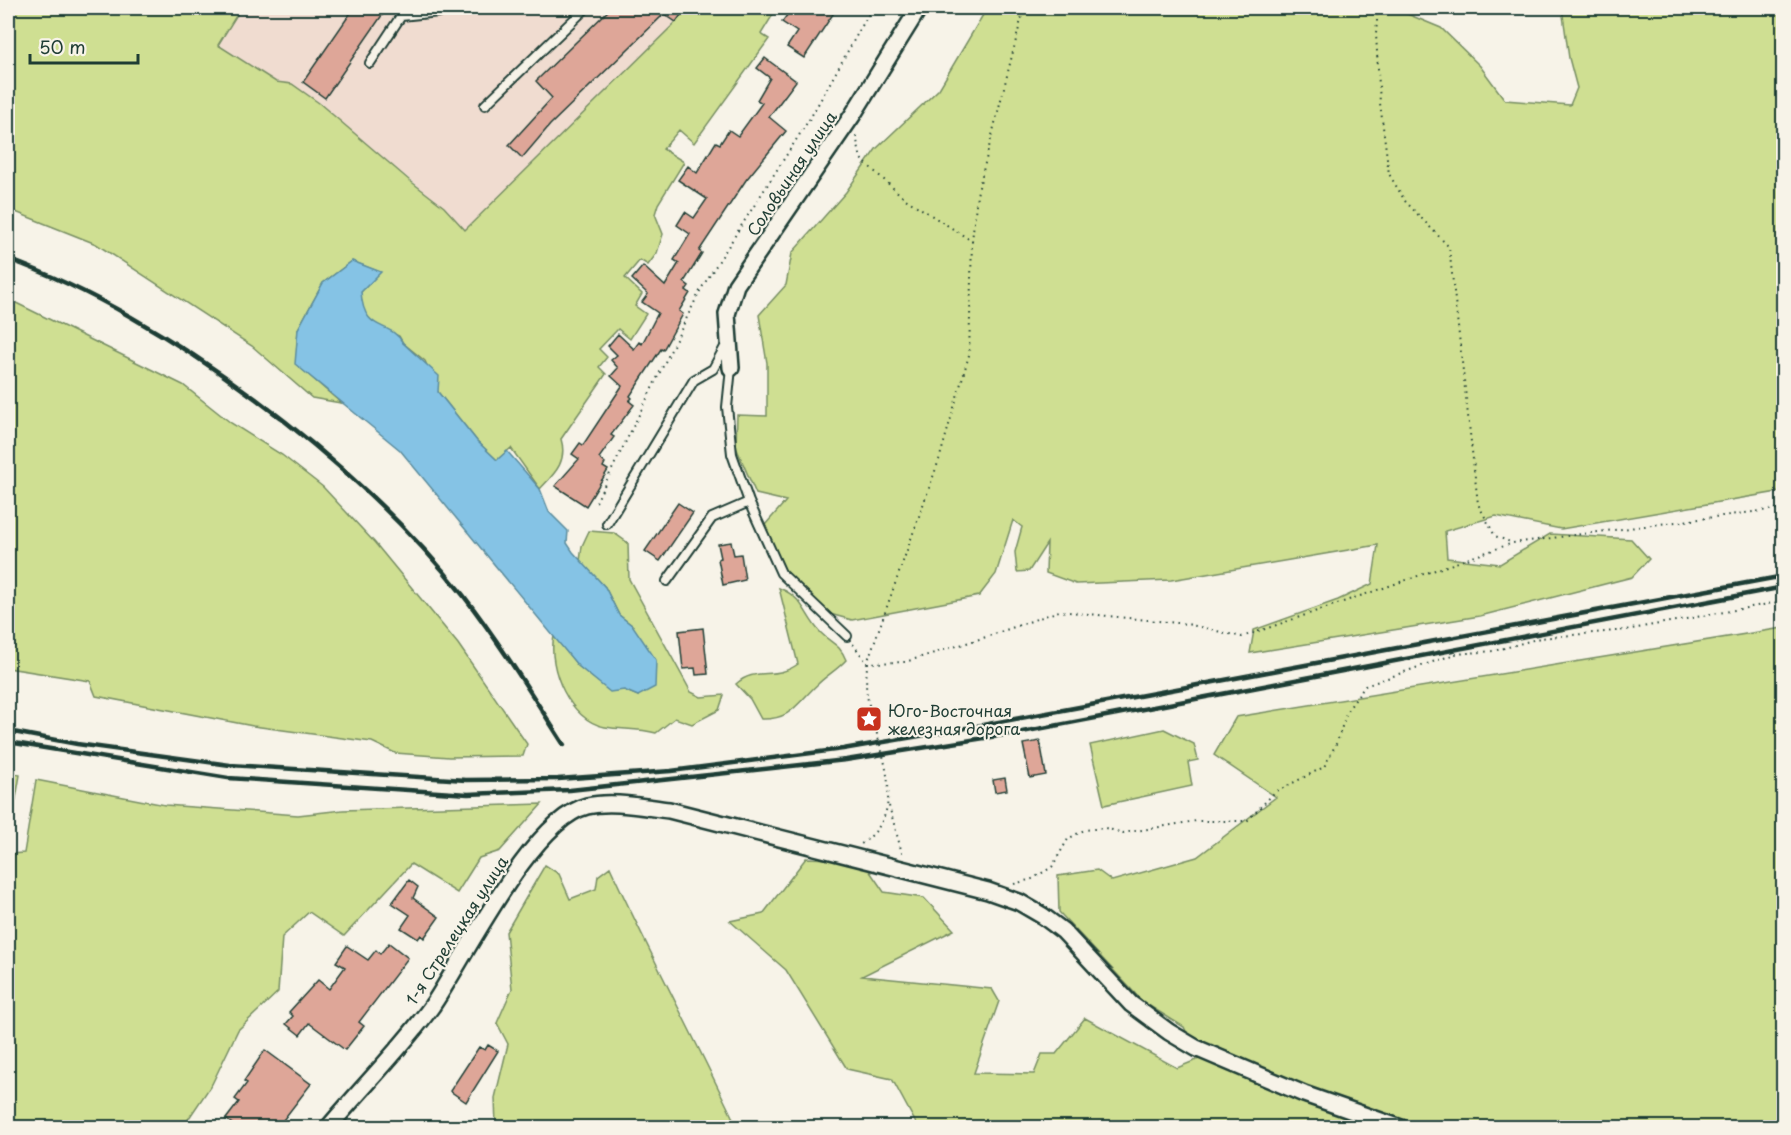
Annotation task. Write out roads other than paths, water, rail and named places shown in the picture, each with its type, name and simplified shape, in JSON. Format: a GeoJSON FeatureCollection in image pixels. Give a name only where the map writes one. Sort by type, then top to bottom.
{"type":"FeatureCollection","features":[{"type":"Feature","properties":{"kind":"street","name":"Соловьиная улица"},"geometry":{"type":"LineString","coordinates":[[731,368],[727,314],[736,285],[852,116],[919,8]]}},
{"type":"Feature","properties":{"kind":"street","name":"1-я Стрелецкая улица"},"geometry":{"type":"LineString","coordinates":[[328,1128],[431,1006],[523,859],[551,828],[586,806],[625,805],[669,810],[988,891],[1019,902],[1063,931],[1131,1004],[1169,1032],[1196,1048],[1304,1094],[1401,1128]]}},
{"type":"Feature","properties":{"kind":"lane"},"geometry":{"type":"LineString","coordinates":[[370,63],[401,16],[439,12],[443,8]]}},
{"type":"Feature","properties":{"kind":"lane"},"geometry":{"type":"LineString","coordinates":[[485,105],[582,9]]}},
{"type":"Feature","properties":{"kind":"lane"},"geometry":{"type":"LineString","coordinates":[[607,524],[694,380],[713,369],[730,338]]}},
{"type":"Feature","properties":{"kind":"lane"},"geometry":{"type":"LineString","coordinates":[[731,368],[727,407],[732,454],[749,502],[780,573],[847,636]]}},
{"type":"Feature","properties":{"kind":"lane"},"geometry":{"type":"LineString","coordinates":[[667,581],[712,518],[749,502]]}},
{"type":"Feature","properties":{"kind":"water"},"geometry":{"type":"Polygon","coordinates":[[[352,261],[381,272],[361,292],[367,315],[372,321],[397,336],[439,376],[438,392],[477,441],[497,460],[507,451],[540,489],[549,512],[568,531],[567,543],[573,552],[605,587],[619,615],[633,626],[656,660],[655,687],[638,696],[624,690],[610,692],[578,666],[400,450],[295,364],[298,329],[323,283],[352,261]]]}},
{"type":"Feature","properties":{"kind":"railway"},"geometry":{"type":"LineString","coordinates":[[8,259],[69,284],[131,317],[194,356],[256,399],[315,446],[370,495],[420,545],[463,595],[503,650],[564,745]]}},
{"type":"Feature","properties":{"kind":"railway"},"geometry":{"type":"LineString","coordinates":[[8,731],[77,744],[230,765],[466,780],[558,779],[671,771],[843,749],[972,727],[1784,576]]}},
{"type":"Feature","properties":{"kind":"railway"},"geometry":{"type":"LineString","coordinates":[[8,742],[228,778],[468,794],[570,790],[846,760],[1022,732],[1784,587]]}},
{"type":"Feature","properties":{"kind":"place","name":"Юго-Восточная железная дорога"},"geometry":{"type":"Point","coordinates":[869,719]}}]}
